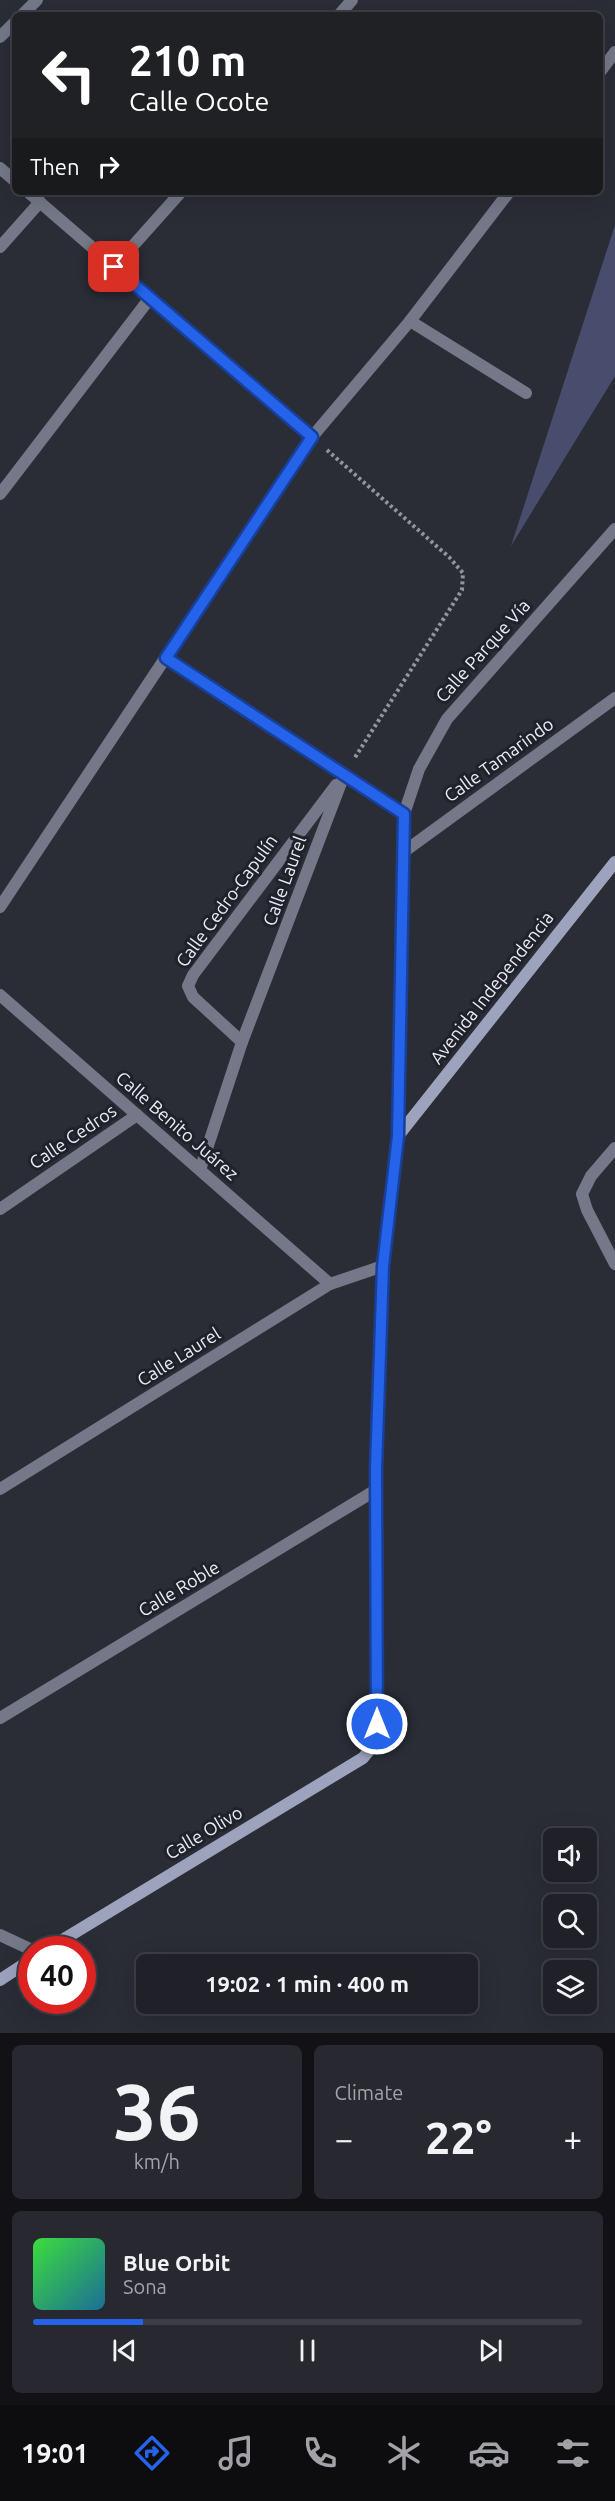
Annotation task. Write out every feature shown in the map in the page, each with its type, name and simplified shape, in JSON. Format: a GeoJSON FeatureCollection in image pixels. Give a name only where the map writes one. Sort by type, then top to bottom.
{"type":"FeatureCollection","features":[{"type":"Feature","properties":{"kind":"street"},"geometry":{"type":"LineString","coordinates":[[25,12],[37,0]]}},
{"type":"Feature","properties":{"kind":"street"},"geometry":{"type":"LineString","coordinates":[[342,12],[352,0]]}},
{"type":"Feature","properties":{"kind":"street"},"geometry":{"type":"LineString","coordinates":[[0,37],[12,25]]}},
{"type":"Feature","properties":{"kind":"street"},"geometry":{"type":"LineString","coordinates":[[603,68],[615,52]]}},
{"type":"Feature","properties":{"kind":"street"},"geometry":{"type":"LineString","coordinates":[[0,168],[12,178]]}},
{"type":"Feature","properties":{"kind":"street"},"geometry":{"type":"LineString","coordinates":[[32,195],[312,437]]}},
{"type":"Feature","properties":{"kind":"street"},"geometry":{"type":"LineString","coordinates":[[114,267],[178,195]]}},
{"type":"Feature","properties":{"kind":"street"},"geometry":{"type":"LineString","coordinates":[[0,907],[312,437],[410,321],[506,195]]}},
{"type":"Feature","properties":{"kind":"street"},"geometry":{"type":"LineString","coordinates":[[0,247],[40,202]]}},
{"type":"Feature","properties":{"kind":"street"},"geometry":{"type":"LineString","coordinates":[[0,495],[150,298]]}},
{"type":"Feature","properties":{"kind":"street"},"geometry":{"type":"LineString","coordinates":[[410,321],[526,393]]}},
{"type":"Feature","properties":{"kind":"street","name":"Calle Parque Vía"},"geometry":{"type":"LineString","coordinates":[[398,1136],[404,814],[419,769],[447,719],[615,529]]}},
{"type":"Feature","properties":{"kind":"street"},"geometry":{"type":"LineString","coordinates":[[166,658],[404,814]]}},
{"type":"Feature","properties":{"kind":"street","name":"Calle Tamarindo"},"geometry":{"type":"LineString","coordinates":[[405,851],[615,698]]}},
{"type":"Feature","properties":{"kind":"street","name":"Calle Laurel"},"geometry":{"type":"LineString","coordinates":[[200,1170],[242,1042],[344,775]]}},
{"type":"Feature","properties":{"kind":"street","name":"Calle Cedro-Capulín"},"geometry":{"type":"LineString","coordinates":[[242,1042],[193,997],[188,986],[193,975],[344,775]]}},
{"type":"Feature","properties":{"kind":"street","name":"Avenida Independencia"},"geometry":{"type":"LineString","coordinates":[[398,1136],[615,862]]}},
{"type":"Feature","properties":{"kind":"street","name":"Calle Benito Juárez"},"geometry":{"type":"LineString","coordinates":[[1,997],[330,1284]]}},
{"type":"Feature","properties":{"kind":"street","name":"Calle Cedros"},"geometry":{"type":"LineString","coordinates":[[0,1209],[138,1115]]}},
{"type":"Feature","properties":{"kind":"street"},"geometry":{"type":"LineString","coordinates":[[376,1490],[383,1266],[398,1136]]}},
{"type":"Feature","properties":{"kind":"street"},"geometry":{"type":"LineString","coordinates":[[615,1148],[591,1176],[582,1194],[587,1210],[615,1264]]}},
{"type":"Feature","properties":{"kind":"street","name":"Calle Laurel"},"geometry":{"type":"LineString","coordinates":[[0,1490],[330,1284],[383,1266]]}},
{"type":"Feature","properties":{"kind":"street","name":"Calle Roble"},"geometry":{"type":"LineString","coordinates":[[0,1718],[376,1490]]}},
{"type":"Feature","properties":{"kind":"street","name":"Calle Olivo"},"geometry":{"type":"LineString","coordinates":[[69,1936],[363,1758],[376,1742],[376,1490]]}},
{"type":"Feature","properties":{"kind":"street"},"geometry":{"type":"LineString","coordinates":[[0,1935],[18,1943]]}},
{"type":"Feature","properties":{"kind":"street"},"geometry":{"type":"LineString","coordinates":[[0,1980],[18,1968]]}},
{"type":"Feature","properties":{"kind":"path"},"geometry":{"type":"LineString","coordinates":[[312,437],[463,573],[462,590],[344,775]]}},
{"type":"Feature","properties":{"kind":"shaded area"},"geometry":{"type":"Polygon","coordinates":[[[615,225],[615,376],[511,546],[615,225]]]}},
{"type":"Feature","properties":{"kind":"route"},"geometry":{"type":"LineString","coordinates":[[114,267],[312,437],[166,658],[404,814],[398,1136],[383,1266],[376,1468],[377,1724]]}}]}
